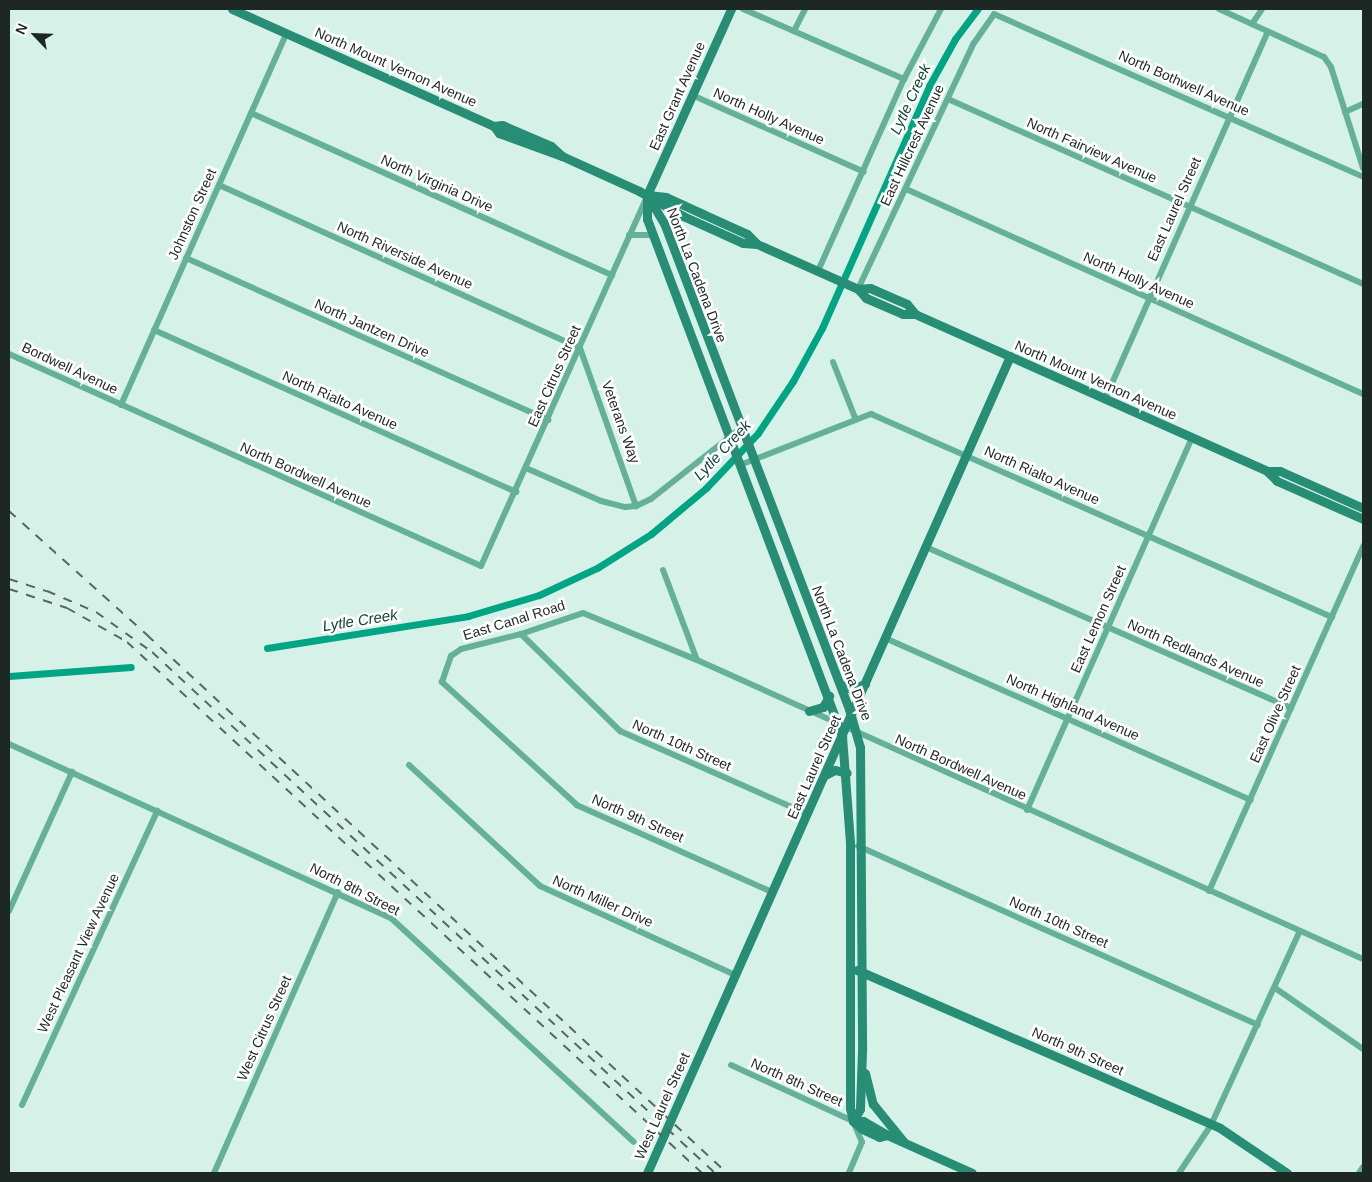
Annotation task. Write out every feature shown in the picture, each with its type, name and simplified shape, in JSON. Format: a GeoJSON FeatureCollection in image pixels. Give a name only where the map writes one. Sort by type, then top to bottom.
{"type":"FeatureCollection","features":[{"type":"Feature","properties":{"kind":"main road","name":"North Mount Vernon Avenue"},"geometry":{"type":"LineString","coordinates":[[232,9],[494,126],[499,133],[562,156],[647,195],[666,198],[703,214],[746,234],[757,244],[858,289],[866,298],[902,314],[915,314],[1010,356],[1267,471],[1277,481],[1363,519]]}},
{"type":"Feature","properties":{"kind":"main road","name":"East Grant Avenue"},"geometry":{"type":"LineString","coordinates":[[647,195],[731,9]]}},
{"type":"Feature","properties":{"kind":"main road","name":"North La Cadena Drive"},"geometry":{"type":"LineString","coordinates":[[647,195],[647,220],[672,290],[842,730],[847,774],[850,843],[850,1108],[853,1121]]}},
{"type":"Feature","properties":{"kind":"main road","name":"North La Cadena Drive"},"geometry":{"type":"LineString","coordinates":[[647,195],[660,213],[852,715],[857,734],[860,750],[862,1051],[860,1109],[853,1121]]}},
{"type":"Feature","properties":{"kind":"main road"},"geometry":{"type":"LineString","coordinates":[[672,290],[687,285]]}},
{"type":"Feature","properties":{"kind":"main road","name":"East Laurel Street"},"geometry":{"type":"LineString","coordinates":[[702,1050],[807,814],[842,730],[852,715],[866,684],[1010,356]]}},
{"type":"Feature","properties":{"kind":"main road","name":"North Mount Vernon Avenue"},"geometry":{"type":"LineString","coordinates":[[1267,471],[1280,471],[1363,508]]}},
{"type":"Feature","properties":{"kind":"main road"},"geometry":{"type":"LineString","coordinates":[[798,616],[812,611]]}},
{"type":"Feature","properties":{"kind":"main road"},"geometry":{"type":"LineString","coordinates":[[840,684],[851,689],[866,684]]}},
{"type":"Feature","properties":{"kind":"main road"},"geometry":{"type":"LineString","coordinates":[[809,711],[823,707],[829,696]]}},
{"type":"Feature","properties":{"kind":"main road"},"geometry":{"type":"LineString","coordinates":[[824,775],[835,770],[847,774]]}},
{"type":"Feature","properties":{"kind":"main road","name":"North 9th Street"},"geometry":{"type":"LineString","coordinates":[[850,970],[862,970],[1211,1125],[1287,1173]]}},
{"type":"Feature","properties":{"kind":"main road","name":"West Laurel Street"},"geometry":{"type":"LineString","coordinates":[[647,1173],[702,1050]]}},
{"type":"Feature","properties":{"kind":"main road"},"geometry":{"type":"LineString","coordinates":[[862,1051],[873,1104],[907,1144]]}},
{"type":"Feature","properties":{"kind":"main road"},"geometry":{"type":"LineString","coordinates":[[853,1121],[863,1121],[882,1136],[907,1144],[972,1173]]}},
{"type":"Feature","properties":{"kind":"street"},"geometry":{"type":"LineString","coordinates":[[743,9],[904,79]]}},
{"type":"Feature","properties":{"kind":"street"},"geometry":{"type":"LineString","coordinates":[[794,31],[805,9]]}},
{"type":"Feature","properties":{"kind":"street"},"geometry":{"type":"LineString","coordinates":[[818,271],[864,172],[904,79],[941,9]]}},
{"type":"Feature","properties":{"kind":"street"},"geometry":{"type":"LineString","coordinates":[[1219,9],[1324,57],[1332,67],[1363,168]]}},
{"type":"Feature","properties":{"kind":"street"},"geometry":{"type":"LineString","coordinates":[[1252,24],[1262,9]]}},
{"type":"Feature","properties":{"kind":"street","name":"East Hillcrest Avenue"},"geometry":{"type":"LineString","coordinates":[[858,289],[974,43],[994,14]]}},
{"type":"Feature","properties":{"kind":"street","name":"North Bothwell Avenue"},"geometry":{"type":"LineString","coordinates":[[994,14],[1230,116],[1363,177]]}},
{"type":"Feature","properties":{"kind":"street","name":"East Laurel Street"},"geometry":{"type":"LineString","coordinates":[[1105,399],[1268,31]]}},
{"type":"Feature","properties":{"kind":"street","name":"Johnston Street"},"geometry":{"type":"LineString","coordinates":[[121,405],[287,33]]}},
{"type":"Feature","properties":{"kind":"street","name":"North Holly Avenue"},"geometry":{"type":"LineString","coordinates":[[692,95],[864,172]]}},
{"type":"Feature","properties":{"kind":"street","name":"North Fairview Avenue"},"geometry":{"type":"LineString","coordinates":[[948,99],[1363,284]]}},
{"type":"Feature","properties":{"kind":"street"},"geometry":{"type":"LineString","coordinates":[[1345,112],[1363,104]]}},
{"type":"Feature","properties":{"kind":"street","name":"North Virginia Drive"},"geometry":{"type":"LineString","coordinates":[[251,113],[612,275]]}},
{"type":"Feature","properties":{"kind":"street","name":"North Riverside Avenue"},"geometry":{"type":"LineString","coordinates":[[219,185],[580,348]]}},
{"type":"Feature","properties":{"kind":"street","name":"North Holly Avenue"},"geometry":{"type":"LineString","coordinates":[[906,190],[1363,394]]}},
{"type":"Feature","properties":{"kind":"street","name":"East Citrus Street"},"geometry":{"type":"LineString","coordinates":[[481,566],[516,492],[647,195]]}},
{"type":"Feature","properties":{"kind":"street"},"geometry":{"type":"LineString","coordinates":[[629,235],[652,235]]}},
{"type":"Feature","properties":{"kind":"street","name":"North Jantzen Drive"},"geometry":{"type":"LineString","coordinates":[[186,258],[548,420]]}},
{"type":"Feature","properties":{"kind":"street","name":"North Rialto Avenue"},"geometry":{"type":"LineString","coordinates":[[154,330],[516,492]]}},
{"type":"Feature","properties":{"kind":"street","name":"Veterans Way"},"geometry":{"type":"LineString","coordinates":[[580,348],[636,506]]}},
{"type":"Feature","properties":{"kind":"street","name":"Bordwell Avenue"},"geometry":{"type":"LineString","coordinates":[[9,354],[121,405]]}},
{"type":"Feature","properties":{"kind":"street"},"geometry":{"type":"LineString","coordinates":[[833,362],[856,420]]}},
{"type":"Feature","properties":{"kind":"street","name":"North Bordwell Avenue"},"geometry":{"type":"LineString","coordinates":[[121,405],[481,566]]}},
{"type":"Feature","properties":{"kind":"street","name":"North Rialto Avenue"},"geometry":{"type":"LineString","coordinates":[[740,465],[752,457],[871,414],[1332,617]]}},
{"type":"Feature","properties":{"kind":"street"},"geometry":{"type":"LineString","coordinates":[[526,468],[601,502],[625,507],[636,506],[651,499],[742,431]]}},
{"type":"Feature","properties":{"kind":"street","name":"East Lemon Street"},"geometry":{"type":"LineString","coordinates":[[1027,810],[1192,438]]}},
{"type":"Feature","properties":{"kind":"street","name":"East Olive Street"},"geometry":{"type":"LineString","coordinates":[[1209,892],[1363,546]]}},
{"type":"Feature","properties":{"kind":"street","name":"North Redlands Avenue"},"geometry":{"type":"LineString","coordinates":[[926,547],[1291,708]]}},
{"type":"Feature","properties":{"kind":"street"},"geometry":{"type":"LineString","coordinates":[[662,570],[697,660]]}},
{"type":"Feature","properties":{"kind":"street","name":"North Bordwell Avenue"},"geometry":{"type":"LineString","coordinates":[[583,612],[697,660],[809,711],[842,730],[857,734],[1363,959]]}},
{"type":"Feature","properties":{"kind":"street","name":"East Canal Road"},"geometry":{"type":"LineString","coordinates":[[442,682],[451,656],[461,649],[521,634],[583,612]]}},
{"type":"Feature","properties":{"kind":"street","name":"North 10th Street"},"geometry":{"type":"LineString","coordinates":[[521,634],[620,731],[807,814]]}},
{"type":"Feature","properties":{"kind":"street","name":"North Highland Avenue"},"geometry":{"type":"LineString","coordinates":[[885,638],[1251,800]]}},
{"type":"Feature","properties":{"kind":"street","name":"North 9th Street"},"geometry":{"type":"LineString","coordinates":[[442,682],[577,805],[772,892]]}},
{"type":"Feature","properties":{"kind":"street","name":"North 8th Street"},"geometry":{"type":"LineString","coordinates":[[9,744],[338,892],[391,918],[634,1142]]}},
{"type":"Feature","properties":{"kind":"street","name":"North Miller Drive"},"geometry":{"type":"LineString","coordinates":[[409,765],[540,886],[735,975]]}},
{"type":"Feature","properties":{"kind":"street"},"geometry":{"type":"LineString","coordinates":[[9,911],[72,772]]}},
{"type":"Feature","properties":{"kind":"street","name":"West Pleasant View Avenue"},"geometry":{"type":"LineString","coordinates":[[22,1105],[157,811]]}},
{"type":"Feature","properties":{"kind":"street","name":"North 10th Street"},"geometry":{"type":"LineString","coordinates":[[850,843],[1258,1025]]}},
{"type":"Feature","properties":{"kind":"street","name":"West Citrus Street"},"geometry":{"type":"LineString","coordinates":[[214,1173],[338,892]]}},
{"type":"Feature","properties":{"kind":"street"},"geometry":{"type":"LineString","coordinates":[[1179,1173],[1211,1125],[1300,931]]}},
{"type":"Feature","properties":{"kind":"street"},"geometry":{"type":"LineString","coordinates":[[1275,988],[1363,1049]]}},
{"type":"Feature","properties":{"kind":"street","name":"North 8th Street"},"geometry":{"type":"LineString","coordinates":[[731,1066],[853,1121]]}},
{"type":"Feature","properties":{"kind":"street"},"geometry":{"type":"LineString","coordinates":[[849,1173],[862,1142],[853,1121]]}},
{"type":"Feature","properties":{"kind":"street"},"geometry":{"type":"LineString","coordinates":[[862,1142],[882,1136]]}},
{"type":"Feature","properties":{"kind":"street"},"geometry":{"type":"LineString","coordinates":[[1359,1173],[1363,1167]]}},
{"type":"Feature","properties":{"kind":"waterway","name":"Lytle Creek"},"geometry":{"type":"LineString","coordinates":[[267,648],[468,616],[539,595],[597,568],[651,534],[706,488],[758,433],[793,381],[822,328],[929,86],[955,39],[978,9]]}},
{"type":"Feature","properties":{"kind":"waterway","name":"Lytle Creek"},"geometry":{"type":"LineString","coordinates":[[9,676],[131,667]]}},
{"type":"Feature","properties":{"kind":"railway"},"geometry":{"type":"LineString","coordinates":[[9,511],[147,635],[727,1173]]}},
{"type":"Feature","properties":{"kind":"railway"},"geometry":{"type":"LineString","coordinates":[[9,579],[47,591],[96,612],[152,652],[715,1173]]}},
{"type":"Feature","properties":{"kind":"railway"},"geometry":{"type":"LineString","coordinates":[[9,589],[67,608],[127,642],[702,1173]]}}]}
